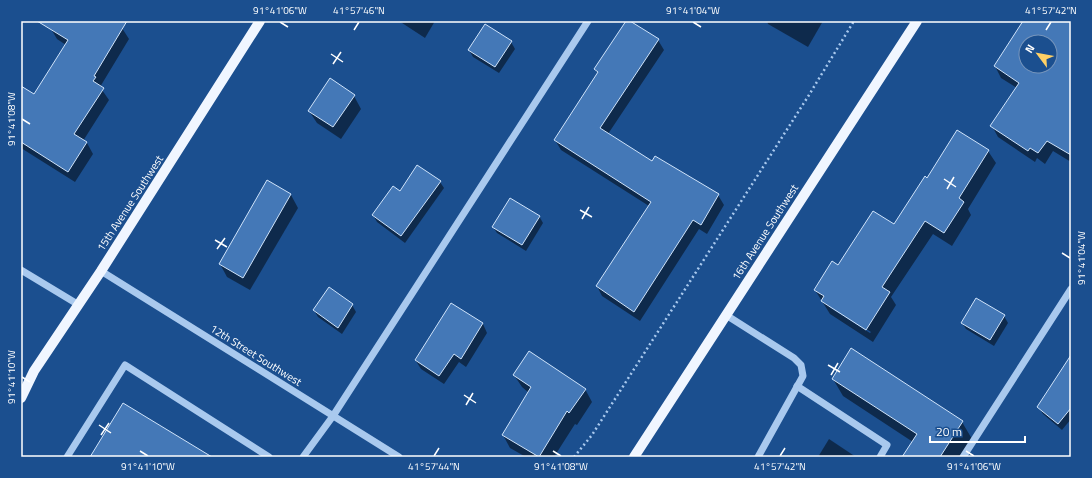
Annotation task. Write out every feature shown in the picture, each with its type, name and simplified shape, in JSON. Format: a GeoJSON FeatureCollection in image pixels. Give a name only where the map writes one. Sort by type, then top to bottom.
{"type":"FeatureCollection","features":[{"type":"Feature","properties":{"kind":"main road","name":"15th Avenue Southwest"},"geometry":{"type":"LineString","coordinates":[[21,398],[34,372],[101,271],[260,21]]}},
{"type":"Feature","properties":{"kind":"main road","name":"16th Avenue Southwest"},"geometry":{"type":"LineString","coordinates":[[634,457],[917,21]]}},
{"type":"Feature","properties":{"kind":"street"},"geometry":{"type":"LineString","coordinates":[[304,457],[333,416],[588,21]]}},
{"type":"Feature","properties":{"kind":"street"},"geometry":{"type":"LineString","coordinates":[[21,270],[79,305]]}},
{"type":"Feature","properties":{"kind":"street","name":"12th Street Southwest"},"geometry":{"type":"LineString","coordinates":[[101,271],[399,457]]}},
{"type":"Feature","properties":{"kind":"street"},"geometry":{"type":"LineString","coordinates":[[963,457],[1071,290]]}},
{"type":"Feature","properties":{"kind":"street"},"geometry":{"type":"LineString","coordinates":[[726,315],[794,358],[801,365],[803,376],[758,457]]}},
{"type":"Feature","properties":{"kind":"street"},"geometry":{"type":"LineString","coordinates":[[67,457],[125,364],[270,457]]}},
{"type":"Feature","properties":{"kind":"street"},"geometry":{"type":"LineString","coordinates":[[797,386],[888,446],[880,457]]}},
{"type":"Feature","properties":{"kind":"path"},"geometry":{"type":"LineString","coordinates":[[574,457],[592,435],[854,21]]}},
{"type":"Feature","properties":{"kind":"building"},"geometry":{"type":"Polygon","coordinates":[[[37,21],[127,21],[94,76],[96,77],[93,81],[104,88],[74,134],[87,142],[68,172],[21,142],[21,86],[34,94],[68,40],[37,21]]]}},
{"type":"Feature","properties":{"kind":"building"},"geometry":{"type":"Polygon","coordinates":[[[626,21],[630,21],[659,39],[600,128],[652,161],[655,156],[719,194],[701,225],[693,220],[634,312],[596,286],[651,202],[554,140],[598,72],[594,69],[626,21]]]}},
{"type":"Feature","properties":{"kind":"building"},"geometry":{"type":"Polygon","coordinates":[[[1023,21],[1071,21],[1071,155],[1047,141],[1038,153],[1030,148],[1028,151],[990,126],[1019,83],[994,66],[1023,21]]]}},
{"type":"Feature","properties":{"kind":"building"},"geometry":{"type":"Polygon","coordinates":[[[485,24],[512,41],[495,67],[468,50],[485,24]]]}},
{"type":"Feature","properties":{"kind":"building"},"geometry":{"type":"Polygon","coordinates":[[[330,78],[355,95],[333,127],[308,111],[330,78]]]}},
{"type":"Feature","properties":{"kind":"building"},"geometry":{"type":"Polygon","coordinates":[[[957,130],[989,150],[959,198],[964,202],[944,233],[925,221],[882,287],[890,292],[866,330],[821,301],[824,296],[814,290],[832,261],[838,265],[873,211],[894,224],[925,176],[927,178],[957,130]]]}},
{"type":"Feature","properties":{"kind":"building"},"geometry":{"type":"Polygon","coordinates":[[[417,165],[441,181],[401,236],[372,215],[393,186],[400,191],[417,165]]]}},
{"type":"Feature","properties":{"kind":"building"},"geometry":{"type":"Polygon","coordinates":[[[267,180],[291,194],[243,278],[219,264],[267,180]]]}},
{"type":"Feature","properties":{"kind":"building"},"geometry":{"type":"Polygon","coordinates":[[[510,198],[540,216],[522,245],[492,227],[510,198]]]}},
{"type":"Feature","properties":{"kind":"building"},"geometry":{"type":"Polygon","coordinates":[[[329,287],[353,304],[338,328],[313,310],[329,287]]]}},
{"type":"Feature","properties":{"kind":"building"},"geometry":{"type":"Polygon","coordinates":[[[976,298],[1005,315],[990,340],[961,323],[976,298]]]}},
{"type":"Feature","properties":{"kind":"building"},"geometry":{"type":"Polygon","coordinates":[[[451,303],[483,323],[461,359],[454,354],[439,376],[415,360],[451,303]]]}},
{"type":"Feature","properties":{"kind":"building"},"geometry":{"type":"Polygon","coordinates":[[[851,348],[963,421],[940,457],[902,457],[917,434],[832,379],[851,348]]]}},
{"type":"Feature","properties":{"kind":"building"},"geometry":{"type":"Polygon","coordinates":[[[529,351],[586,389],[569,413],[567,411],[539,457],[502,435],[531,387],[513,375],[529,351]]]}},
{"type":"Feature","properties":{"kind":"building"},"geometry":{"type":"Polygon","coordinates":[[[1071,355],[1071,408],[1058,424],[1037,407],[1071,355]]]}},
{"type":"Feature","properties":{"kind":"building"},"geometry":{"type":"Polygon","coordinates":[[[123,403],[212,457],[90,457],[123,403]]]}}]}
